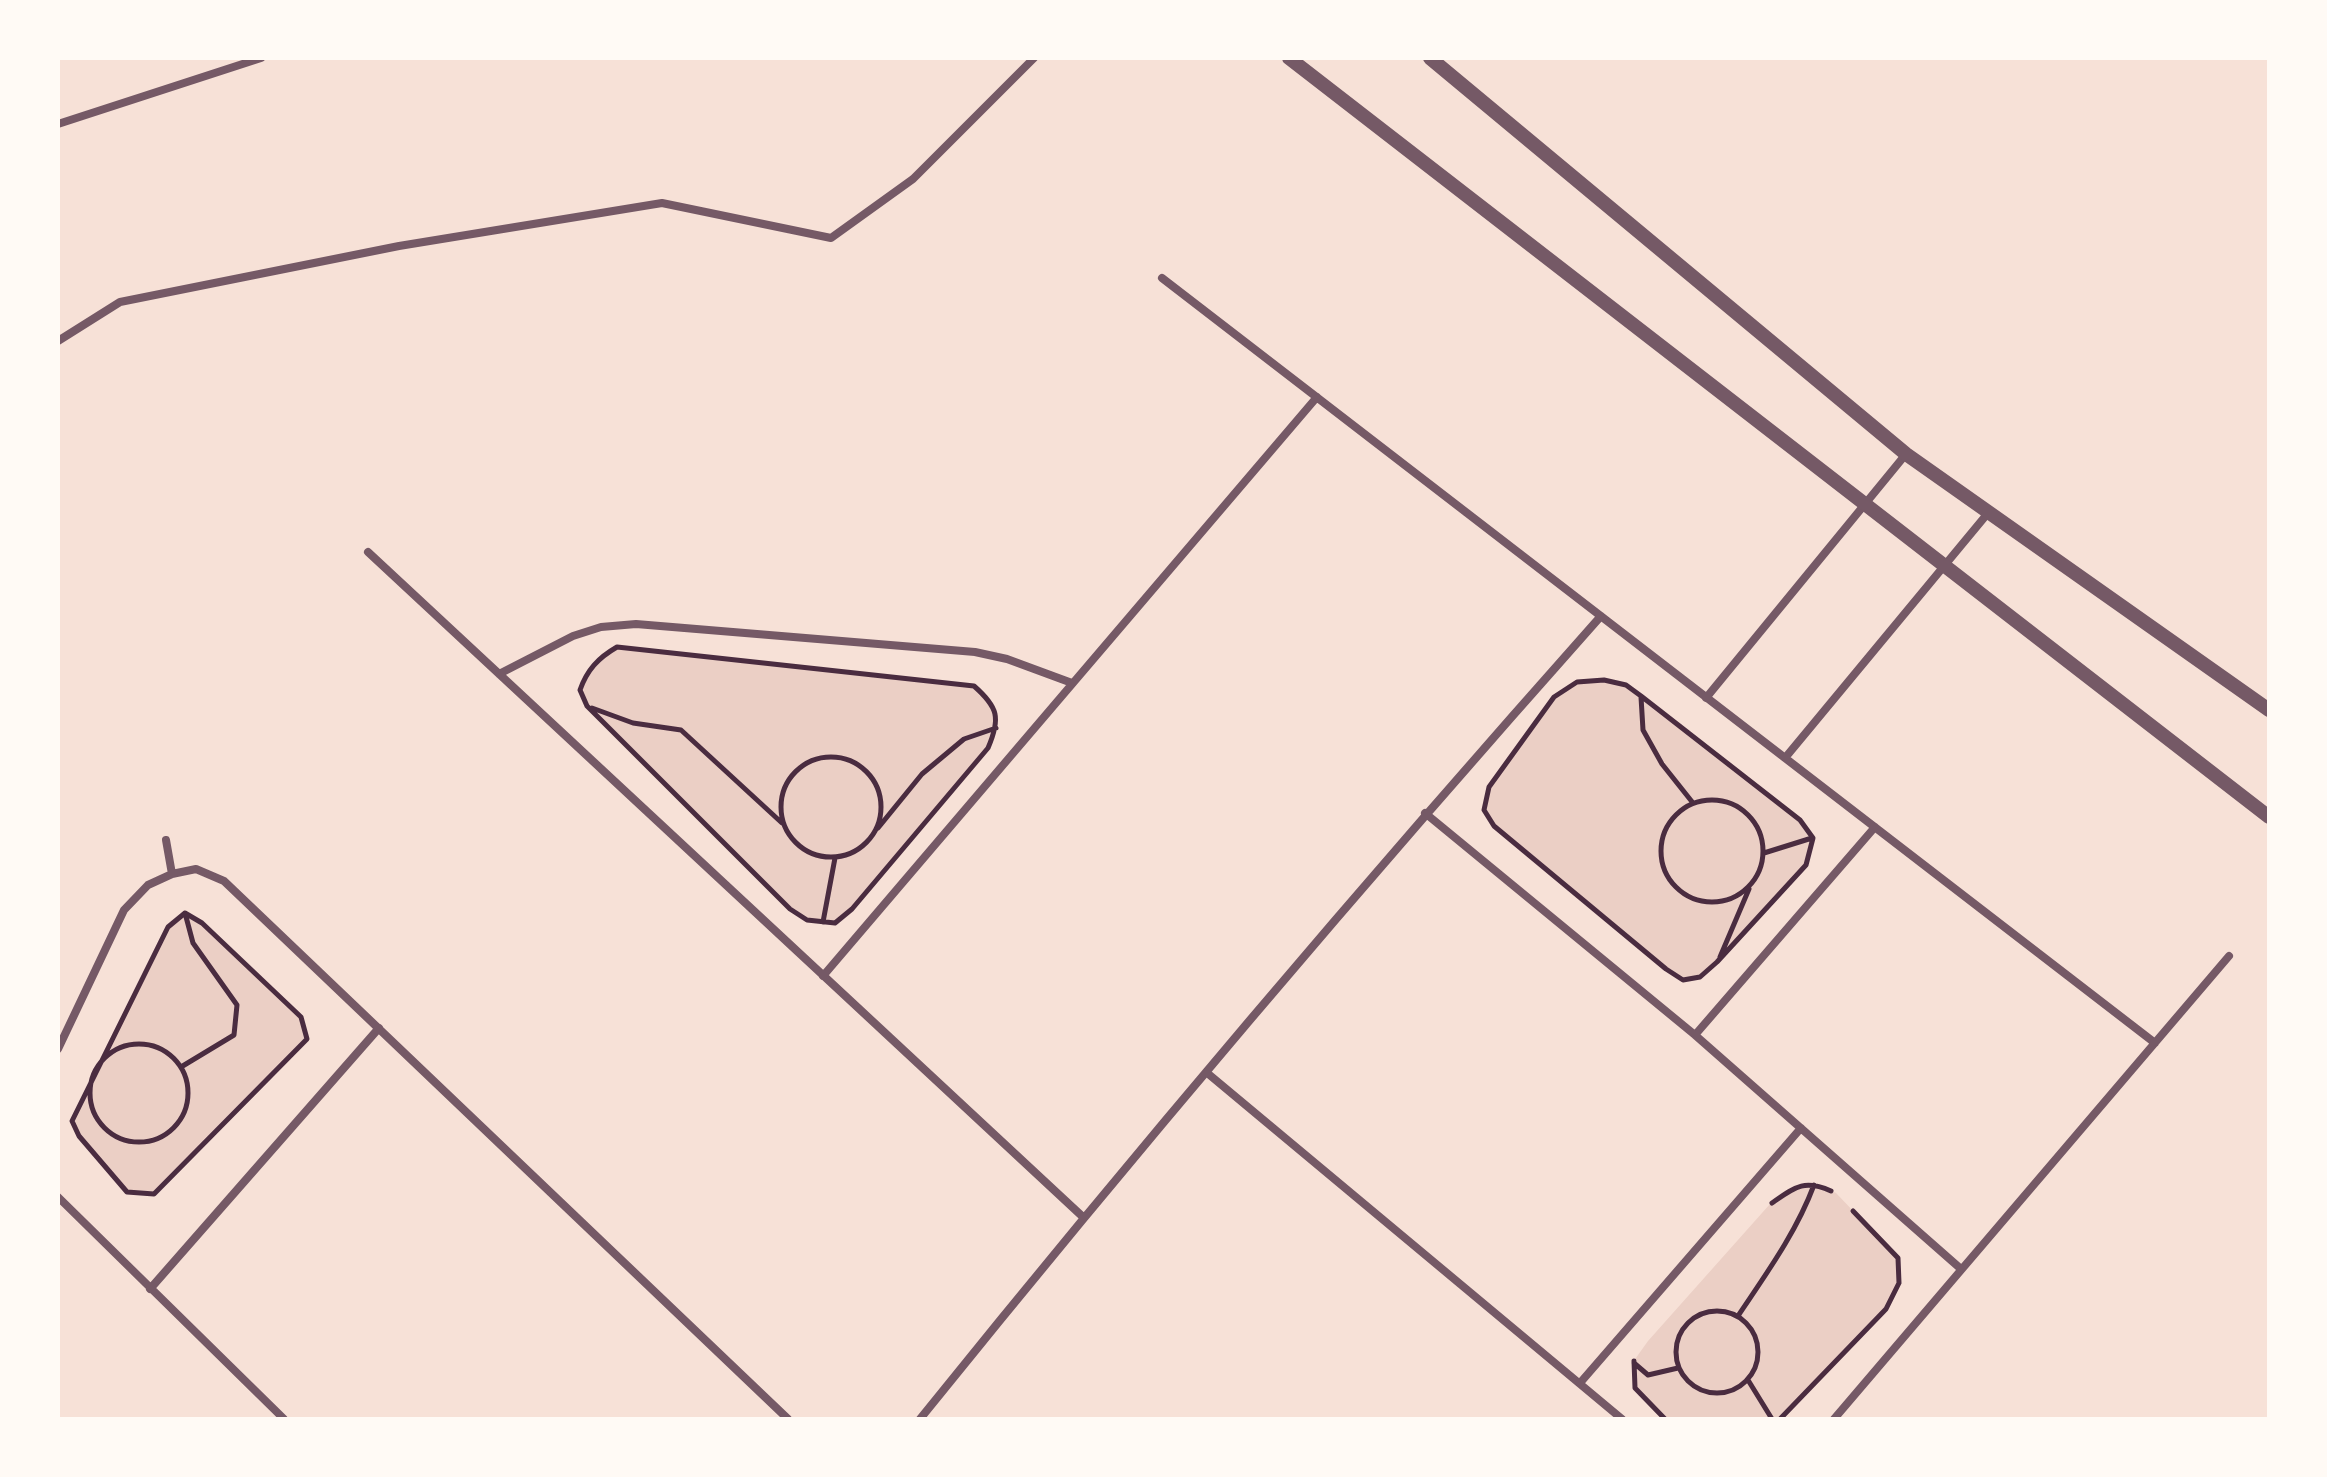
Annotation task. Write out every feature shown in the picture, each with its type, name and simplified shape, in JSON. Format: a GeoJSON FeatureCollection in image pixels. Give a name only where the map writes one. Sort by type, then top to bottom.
{"type":"FeatureCollection","features":[{"type":"Feature","properties":{"kind":"street"},"geometry":{"type":"LineString","coordinates":[[58,124],[261,58]]}},
{"type":"Feature","properties":{"kind":"street"},"geometry":{"type":"LineString","coordinates":[[58,341],[120,302],[399,246],[662,203],[831,238],[913,179],[1034,58]]}},
{"type":"Feature","properties":{"kind":"street"},"geometry":{"type":"LineString","coordinates":[[1289,58],[2269,817]]}},
{"type":"Feature","properties":{"kind":"street"},"geometry":{"type":"LineString","coordinates":[[1430,58],[1906,454],[2269,710]]}},
{"type":"Feature","properties":{"kind":"street"},"geometry":{"type":"LineString","coordinates":[[1162,278],[2155,1043]]}},
{"type":"Feature","properties":{"kind":"street"},"geometry":{"type":"LineString","coordinates":[[823,976],[1317,397]]}},
{"type":"Feature","properties":{"kind":"street"},"geometry":{"type":"LineString","coordinates":[[1706,698],[1906,454]]}},
{"type":"Feature","properties":{"kind":"street"},"geometry":{"type":"LineString","coordinates":[[1785,758],[1988,513]]}},
{"type":"Feature","properties":{"kind":"street"},"geometry":{"type":"LineString","coordinates":[[368,552],[1083,1217]]}},
{"type":"Feature","properties":{"kind":"street"},"geometry":{"type":"LineString","coordinates":[[920,1419],[1083,1217],[1425,813],[1601,616]]}},
{"type":"Feature","properties":{"kind":"street"},"geometry":{"type":"LineString","coordinates":[[499,674],[573,636],[601,627],[636,624],[975,652],[1007,659],[1072,683]]}},
{"type":"Feature","properties":{"kind":"street"},"geometry":{"type":"LineString","coordinates":[[1425,813],[1695,1035],[1961,1269]]}},
{"type":"Feature","properties":{"kind":"street"},"geometry":{"type":"LineString","coordinates":[[1695,1035],[1875,827]]}},
{"type":"Feature","properties":{"kind":"street"},"geometry":{"type":"LineString","coordinates":[[166,840],[172,874]]}},
{"type":"Feature","properties":{"kind":"street"},"geometry":{"type":"LineString","coordinates":[[58,1049],[124,910],[148,885],[172,874],[196,869],[224,881],[788,1419]]}},
{"type":"Feature","properties":{"kind":"street"},"geometry":{"type":"LineString","coordinates":[[1834,1419],[2229,956]]}},
{"type":"Feature","properties":{"kind":"street"},"geometry":{"type":"LineString","coordinates":[[150,1289],[379,1028]]}},
{"type":"Feature","properties":{"kind":"street"},"geometry":{"type":"LineString","coordinates":[[1206,1072],[1622,1419]]}},
{"type":"Feature","properties":{"kind":"street"},"geometry":{"type":"LineString","coordinates":[[1580,1383],[1801,1128]]}},
{"type":"Feature","properties":{"kind":"street"},"geometry":{"type":"LineString","coordinates":[[58,1197],[284,1419]]}},
{"type":"Feature","properties":{"kind":"path"},"geometry":{"type":"LineString","coordinates":[[617,647],[974,686],[993,702],[997,727],[988,748],[852,909],[835,923],[823,922],[807,920],[790,909],[587,706],[580,690],[584,677],[600,657],[617,647]]}},
{"type":"Feature","properties":{"kind":"path"},"geometry":{"type":"LineString","coordinates":[[1604,680],[1626,685],[1641,696],[1800,820],[1813,838],[1806,865],[1717,962],[1700,977],[1683,980],[1494,826],[1484,810],[1489,787],[1554,697],[1577,682],[1604,680]]}},
{"type":"Feature","properties":{"kind":"path"},"geometry":{"type":"LineString","coordinates":[[1641,696],[1643,730],[1662,764],[1693,803]]}},
{"type":"Feature","properties":{"kind":"path"},"geometry":{"type":"LineString","coordinates":[[587,706],[633,723],[681,730],[784,824],[804,850],[835,858],[858,849],[922,774],[964,739],[997,727]]}},
{"type":"Feature","properties":{"kind":"path"},"geometry":{"type":"LineString","coordinates":[[784,824],[783,800],[792,777],[804,765],[836,757],[865,770],[876,784],[881,799],[881,816],[875,832]]}},
{"type":"Feature","properties":{"kind":"path"},"geometry":{"type":"LineString","coordinates":[[1717,962],[1760,870],[1764,853],[1761,837],[1754,821],[1743,809],[1727,802],[1710,800],[1693,803],[1668,825],[1662,858],[1666,874],[1690,898],[1706,902],[1723,901],[1751,885]]}},
{"type":"Feature","properties":{"kind":"path"},"geometry":{"type":"LineString","coordinates":[[1764,853],[1813,838]]}},
{"type":"Feature","properties":{"kind":"path"},"geometry":{"type":"LineString","coordinates":[[823,922],[835,858]]}},
{"type":"Feature","properties":{"kind":"path"},"geometry":{"type":"LineString","coordinates":[[185,913],[202,923],[301,1017],[307,1039],[154,1194],[127,1192],[79,1136],[72,1121],[168,927],[185,913]]}},
{"type":"Feature","properties":{"kind":"path"},"geometry":{"type":"LineString","coordinates":[[181,1067],[234,1035],[237,1005],[193,943],[185,913]]}},
{"type":"Feature","properties":{"kind":"path"},"geometry":{"type":"LineString","coordinates":[[141,1044],[164,1051],[181,1067],[188,1098],[184,1114],[175,1127],[154,1140],[130,1142],[108,1131],[93,1111],[90,1095],[92,1079],[99,1064],[111,1053],[125,1046],[141,1044]]}},
{"type":"Feature","properties":{"kind":"path"},"geometry":{"type":"LineString","coordinates":[[1770,1204],[1795,1187],[1814,1184],[1836,1193]]}},
{"type":"Feature","properties":{"kind":"path"},"geometry":{"type":"LineString","coordinates":[[1738,1316],[1781,1252],[1804,1212],[1814,1184]]}},
{"type":"Feature","properties":{"kind":"path"},"geometry":{"type":"LineString","coordinates":[[1780,1419],[1886,1309],[1899,1283],[1898,1258],[1846,1204]]}},
{"type":"Feature","properties":{"kind":"path"},"geometry":{"type":"LineString","coordinates":[[1713,1311],[1726,1311],[1738,1316],[1754,1333],[1758,1345],[1758,1357],[1748,1380],[1724,1393],[1697,1389],[1678,1368],[1677,1343],[1690,1321],[1713,1311]]}},
{"type":"Feature","properties":{"kind":"path"},"geometry":{"type":"LineString","coordinates":[[1641,1352],[1633,1362],[1635,1388],[1665,1419]]}},
{"type":"Feature","properties":{"kind":"path"},"geometry":{"type":"LineString","coordinates":[[1633,1362],[1648,1375],[1678,1368]]}},
{"type":"Feature","properties":{"kind":"path"},"geometry":{"type":"LineString","coordinates":[[1748,1380],[1772,1419]]}},
{"type":"Feature","properties":{"kind":"shaded area"},"geometry":{"type":"Polygon","coordinates":[[[617,647],[974,686],[992,707],[995,729],[988,748],[852,909],[835,923],[807,920],[790,909],[587,706],[580,690],[584,677],[617,647]]]}},
{"type":"Feature","properties":{"kind":"shaded area"},"geometry":{"type":"Polygon","coordinates":[[[1604,680],[1626,685],[1800,820],[1813,838],[1806,865],[1700,977],[1683,980],[1494,826],[1484,810],[1489,787],[1554,697],[1577,682],[1604,680]]]}},
{"type":"Feature","properties":{"kind":"shaded area"},"geometry":{"type":"Polygon","coordinates":[[[185,913],[202,923],[301,1017],[307,1039],[154,1194],[127,1192],[79,1136],[72,1121],[168,927],[185,913]]]}},
{"type":"Feature","properties":{"kind":"shaded area"},"geometry":{"type":"Polygon","coordinates":[[[1814,1184],[1836,1193],[1898,1258],[1899,1283],[1886,1309],[1780,1419],[1665,1419],[1635,1388],[1633,1362],[1648,1341],[1770,1204],[1795,1187],[1814,1184]]]}}]}
